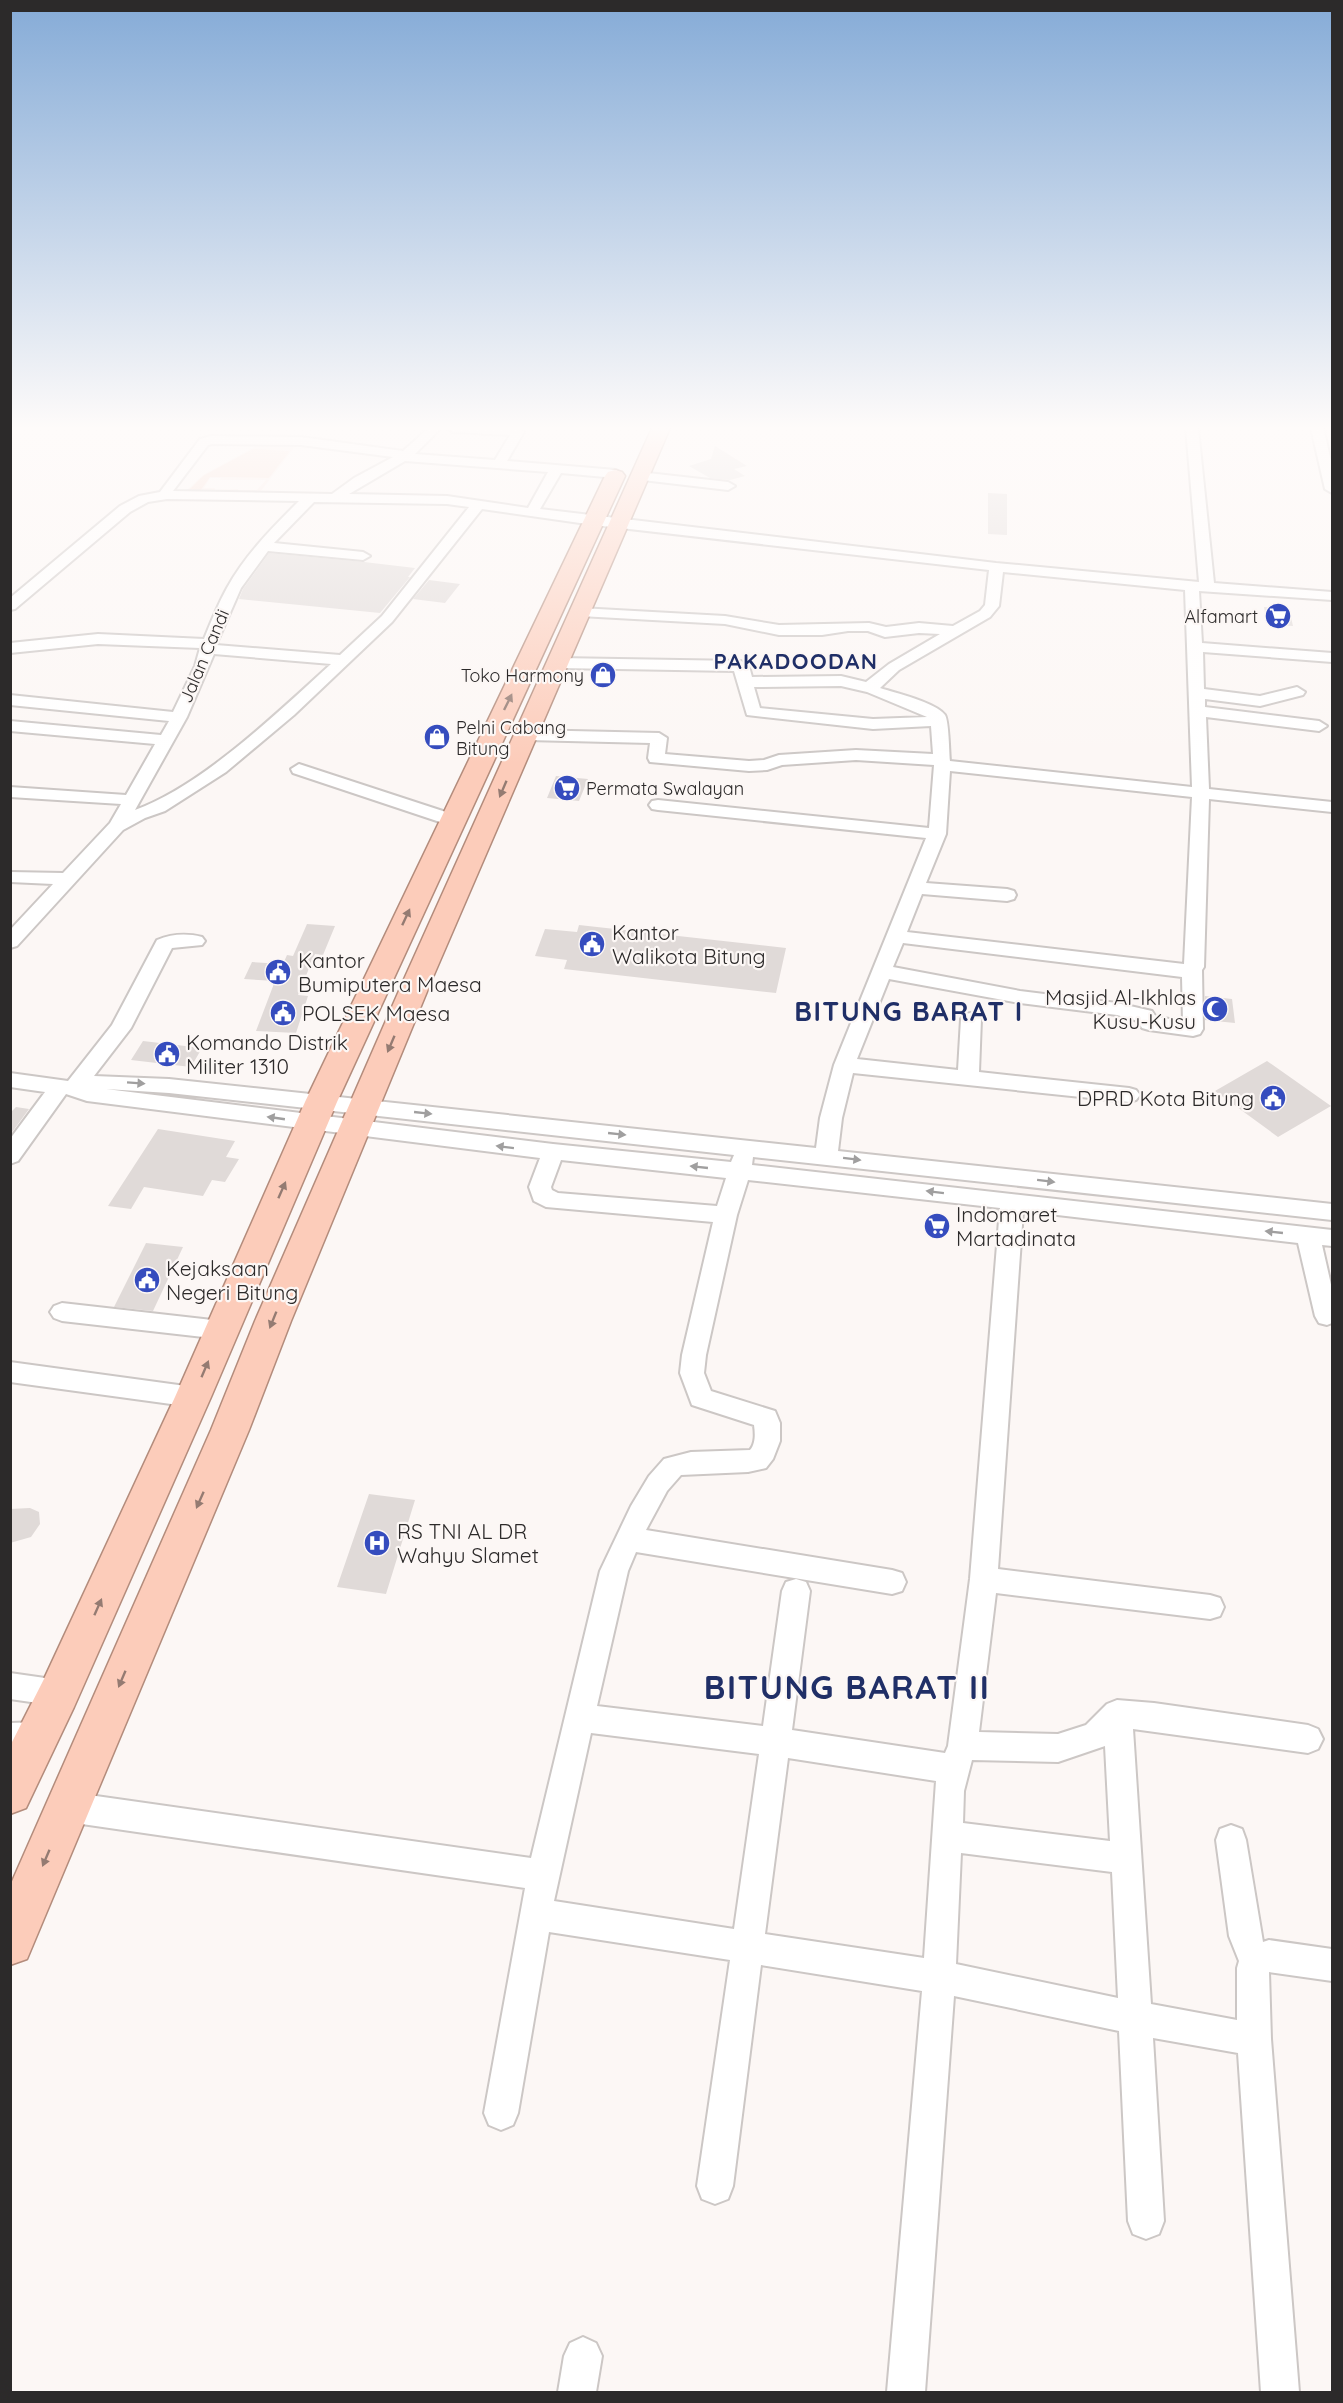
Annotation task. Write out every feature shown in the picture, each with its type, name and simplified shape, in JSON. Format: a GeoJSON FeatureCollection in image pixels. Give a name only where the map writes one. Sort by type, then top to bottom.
{"type":"FeatureCollection","features":[{"type":"Feature","properties":{"kind":"highway"},"geometry":{"type":"LineString","coordinates":[[10,1793],[24,1736],[59,1693],[193,1397],[316,1113],[452,820],[597,540]]}},
{"type":"Feature","properties":{"kind":"highway"},"geometry":{"type":"LineString","coordinates":[[10,1942],[223,1446],[359,1118],[580,612],[601,540]]}},
{"type":"Feature","properties":{"kind":"highway"},"geometry":{"type":"LineString","coordinates":[[173,1442],[223,1446]]}},
{"type":"Feature","properties":{"kind":"street"},"geometry":{"type":"LineString","coordinates":[[10,606],[88,540]]}},
{"type":"Feature","properties":{"kind":"street","name":"Jalan Candi"},"geometry":{"type":"LineString","coordinates":[[117,826],[179,717],[203,666],[209,646],[234,588],[270,540]]}},
{"type":"Feature","properties":{"kind":"street"},"geometry":{"type":"LineString","coordinates":[[10,942],[117,826],[139,814],[159,807],[228,763],[288,712],[387,619],[450,540]]}},
{"type":"Feature","properties":{"kind":"street"},"geometry":{"type":"LineString","coordinates":[[758,540],[996,567],[1332,596]]}},
{"type":"Feature","properties":{"kind":"street"},"geometry":{"type":"LineString","coordinates":[[881,971],[1020,997],[1117,1009],[1145,1016],[1149,1023],[1193,1029],[1192,968],[1196,961],[1202,792],[1194,647],[1200,586],[1198,540]]}},
{"type":"Feature","properties":{"kind":"street"},"geometry":{"type":"LineString","coordinates":[[264,546],[363,556]]}},
{"type":"Feature","properties":{"kind":"street"},"geometry":{"type":"LineString","coordinates":[[871,688],[875,681],[894,667],[986,614],[992,606],[996,567]]}},
{"type":"Feature","properties":{"kind":"street"},"geometry":{"type":"LineString","coordinates":[[580,612],[725,620],[779,630],[869,627],[885,632],[920,628],[956,631]]}},
{"type":"Feature","properties":{"kind":"street"},"geometry":{"type":"LineString","coordinates":[[10,648],[98,639],[209,646],[343,660]]}},
{"type":"Feature","properties":{"kind":"street"},"geometry":{"type":"LineString","coordinates":[[1194,647],[1332,657]]}},
{"type":"Feature","properties":{"kind":"street"},"geometry":{"type":"LineString","coordinates":[[558,663],[741,666],[753,712],[873,724],[939,721]]}},
{"type":"Feature","properties":{"kind":"street"},"geometry":{"type":"LineString","coordinates":[[745,682],[841,681],[871,688],[885,696],[926,709],[935,714],[939,721],[942,762],[937,834],[844,1065],[831,1118],[826,1156]]}},
{"type":"Feature","properties":{"kind":"street"},"geometry":{"type":"LineString","coordinates":[[1197,693],[1260,701],[1297,692]]}},
{"type":"Feature","properties":{"kind":"street"},"geometry":{"type":"LineString","coordinates":[[10,700],[179,717]]}},
{"type":"Feature","properties":{"kind":"street"},"geometry":{"type":"LineString","coordinates":[[1198,711],[1319,726]]}},
{"type":"Feature","properties":{"kind":"street"},"geometry":{"type":"LineString","coordinates":[[10,726],[165,740]]}},
{"type":"Feature","properties":{"kind":"street"},"geometry":{"type":"LineString","coordinates":[[527,735],[659,738],[656,758],[749,766],[767,765],[779,760],[856,755],[942,762],[1332,807]]}},
{"type":"Feature","properties":{"kind":"street"},"geometry":{"type":"LineString","coordinates":[[299,769],[452,820]]}},
{"type":"Feature","properties":{"kind":"street"},"geometry":{"type":"LineString","coordinates":[[10,792],[131,800]]}},
{"type":"Feature","properties":{"kind":"street"},"geometry":{"type":"LineString","coordinates":[[658,805],[937,834]]}},
{"type":"Feature","properties":{"kind":"street"},"geometry":{"type":"LineString","coordinates":[[10,877],[69,879]]}},
{"type":"Feature","properties":{"kind":"street"},"geometry":{"type":"LineString","coordinates":[[915,888],[1007,896]]}},
{"type":"Feature","properties":{"kind":"street"},"geometry":{"type":"LineString","coordinates":[[894,936],[1145,967],[1184,970],[1192,968]]}},
{"type":"Feature","properties":{"kind":"street"},"geometry":{"type":"LineString","coordinates":[[10,1156],[121,1028],[164,944],[174,939],[195,941]]}},
{"type":"Feature","properties":{"kind":"street"},"geometry":{"type":"LineString","coordinates":[[968,1078],[971,1019]]}},
{"type":"Feature","properties":{"kind":"street"},"geometry":{"type":"LineString","coordinates":[[844,1065],[1129,1095]]}},
{"type":"Feature","properties":{"kind":"street"},"geometry":{"type":"LineString","coordinates":[[10,1080],[71,1088],[87,1094],[212,1100],[359,1118],[746,1147],[1206,1200],[1332,1212]]}},
{"type":"Feature","properties":{"kind":"street"},"geometry":{"type":"LineString","coordinates":[[359,1118],[553,1152],[1332,1238]]}},
{"type":"Feature","properties":{"kind":"street"},"geometry":{"type":"LineString","coordinates":[[501,2113],[543,1875],[614,1571],[628,1539],[665,1472],[683,1465],[757,1460],[765,1451],[768,1427],[766,1418],[701,1398],[692,1373],[694,1355],[726,1215],[746,1147]]}},
{"type":"Feature","properties":{"kind":"street"},"geometry":{"type":"LineString","coordinates":[[553,1152],[540,1187],[542,1195],[554,1201],[726,1215]]}},
{"type":"Feature","properties":{"kind":"street"},"geometry":{"type":"LineString","coordinates":[[1206,1200],[1208,1225]]}},
{"type":"Feature","properties":{"kind":"street"},"geometry":{"type":"LineString","coordinates":[[906,2392],[939,1977],[947,1836],[984,1578],[1012,1201]]}},
{"type":"Feature","properties":{"kind":"street"},"geometry":{"type":"LineString","coordinates":[[1308,1235],[1327,1316]]}},
{"type":"Feature","properties":{"kind":"street"},"geometry":{"type":"LineString","coordinates":[[62,1312],[221,1330]]}},
{"type":"Feature","properties":{"kind":"street"},"geometry":{"type":"LineString","coordinates":[[10,1372],[193,1397]]}},
{"type":"Feature","properties":{"kind":"street"},"geometry":{"type":"LineString","coordinates":[[628,1539],[892,1582]]}},
{"type":"Feature","properties":{"kind":"street"},"geometry":{"type":"LineString","coordinates":[[984,1578],[1210,1607]]}},
{"type":"Feature","properties":{"kind":"street"},"geometry":{"type":"LineString","coordinates":[[715,2186],[796,1591]]}},
{"type":"Feature","properties":{"kind":"street"},"geometry":{"type":"LineString","coordinates":[[10,1686],[59,1693]]}},
{"type":"Feature","properties":{"kind":"street"},"geometry":{"type":"LineString","coordinates":[[579,1718],[776,1742],[958,1758],[1058,1748],[1095,1736],[1117,1714],[1154,1717],[1308,1739]]}},
{"type":"Feature","properties":{"kind":"street"},"geometry":{"type":"LineString","coordinates":[[1117,1714],[1146,2221]]}},
{"type":"Feature","properties":{"kind":"street"},"geometry":{"type":"LineString","coordinates":[[68,1807],[543,1875]]}},
{"type":"Feature","properties":{"kind":"street"},"geometry":{"type":"LineString","coordinates":[[947,1836],[1127,1858]]}},
{"type":"Feature","properties":{"kind":"street"},"geometry":{"type":"LineString","coordinates":[[1230,1840],[1243,1928],[1256,1960],[1253,1968],[1254,2039],[1280,2392]]}},
{"type":"Feature","properties":{"kind":"street"},"geometry":{"type":"LineString","coordinates":[[536,1914],[939,1977],[1134,2018],[1241,2037]]}},
{"type":"Feature","properties":{"kind":"street"},"geometry":{"type":"LineString","coordinates":[[1256,1960],[1269,1956],[1332,1965]]}},
{"type":"Feature","properties":{"kind":"street"},"geometry":{"type":"LineString","coordinates":[[577,2392],[583,2356]]}},
{"type":"Feature","properties":{"kind":"building"},"geometry":{"type":"Polygon","coordinates":[[[269,553],[415,568],[380,613],[239,599],[243,589],[269,553]]]}},
{"type":"Feature","properties":{"kind":"building"},"geometry":{"type":"Polygon","coordinates":[[[429,580],[460,584],[445,603],[413,599],[429,580]]]}},
{"type":"Feature","properties":{"kind":"building","name":"Alfamart"},"geometry":{"type":"Polygon","coordinates":[[[1264,607],[1289,609],[1293,626],[1267,624],[1264,607]]]}},
{"type":"Feature","properties":{"kind":"building","name":"Permata Swalayan"},"geometry":{"type":"Polygon","coordinates":[[[556,776],[588,779],[579,801],[547,798],[556,776]]]}},
{"type":"Feature","properties":{"kind":"building"},"geometry":{"type":"Polygon","coordinates":[[[307,924],[335,926],[323,955],[315,954],[298,995],[308,996],[296,1033],[256,1031],[275,981],[244,979],[252,962],[283,964],[287,955],[293,956],[307,924]]]}},
{"type":"Feature","properties":{"kind":"building"},"geometry":{"type":"Polygon","coordinates":[[[579,925],[786,948],[776,993],[564,969],[567,960],[535,956],[545,929],[577,932],[579,925]]]}},
{"type":"Feature","properties":{"kind":"building","name":"Masjid Al-Ikhlas Kusu-Kusu"},"geometry":{"type":"Polygon","coordinates":[[[1205,996],[1232,999],[1235,1023],[1205,1020],[1205,996]]]}},
{"type":"Feature","properties":{"kind":"building","name":"Komando Distrik Militer 1310"},"geometry":{"type":"Polygon","coordinates":[[[143,1041],[202,1048],[191,1067],[131,1060],[143,1041]]]}},
{"type":"Feature","properties":{"kind":"building","name":"DPRD Kota Bitung"},"geometry":{"type":"Polygon","coordinates":[[[1267,1061],[1331,1106],[1278,1137],[1215,1091],[1267,1061]]]}},
{"type":"Feature","properties":{"kind":"building"},"geometry":{"type":"Polygon","coordinates":[[[16,1107],[29,1109],[10,1135],[10,1113],[16,1107]]]}},
{"type":"Feature","properties":{"kind":"building"},"geometry":{"type":"Polygon","coordinates":[[[158,1129],[235,1141],[226,1157],[239,1159],[225,1182],[212,1180],[203,1196],[144,1187],[131,1209],[108,1206],[158,1129]]]}},
{"type":"Feature","properties":{"kind":"building","name":"Kejaksaan Negeri Bitung"},"geometry":{"type":"Polygon","coordinates":[[[146,1243],[183,1247],[153,1311],[114,1307],[146,1243]]]}},
{"type":"Feature","properties":{"kind":"building","name":"RS TNI AL DR Wahyu Slamet"},"geometry":{"type":"Polygon","coordinates":[[[369,1494],[415,1500],[386,1594],[337,1587],[369,1494]]]}},
{"type":"Feature","properties":{"kind":"building"},"geometry":{"type":"Polygon","coordinates":[[[30,1508],[39,1512],[40,1524],[31,1537],[10,1543],[10,1509],[30,1508]]]}},
{"type":"Feature","properties":{"kind":"place","name":"Alfamart"},"geometry":{"type":"Point","coordinates":[1278,616]}},
{"type":"Feature","properties":{"kind":"place","name":"Toko Harmony"},"geometry":{"type":"Point","coordinates":[603,675]}},
{"type":"Feature","properties":{"kind":"place","name":"Pelni Cabang Bitung"},"geometry":{"type":"Point","coordinates":[437,737]}},
{"type":"Feature","properties":{"kind":"place","name":"Permata Swalayan"},"geometry":{"type":"Point","coordinates":[567,788]}},
{"type":"Feature","properties":{"kind":"place","name":"Kantor Walikota Bitung"},"geometry":{"type":"Point","coordinates":[592,944]}},
{"type":"Feature","properties":{"kind":"place","name":"Kantor Bumiputera Maesa"},"geometry":{"type":"Point","coordinates":[278,972]}},
{"type":"Feature","properties":{"kind":"place","name":"Masjid Al-Ikhlas Kusu-Kusu"},"geometry":{"type":"Point","coordinates":[1215,1009]}},
{"type":"Feature","properties":{"kind":"place","name":"POLSEK Maesa"},"geometry":{"type":"Point","coordinates":[283,1013]}},
{"type":"Feature","properties":{"kind":"place","name":"Komando Distrik Militer 1310"},"geometry":{"type":"Point","coordinates":[167,1054]}},
{"type":"Feature","properties":{"kind":"place","name":"DPRD Kota Bitung"},"geometry":{"type":"Point","coordinates":[1273,1098]}},
{"type":"Feature","properties":{"kind":"place","name":"Indomaret Martadinata"},"geometry":{"type":"Point","coordinates":[937,1226]}},
{"type":"Feature","properties":{"kind":"place","name":"Kejaksaan Negeri Bitung"},"geometry":{"type":"Point","coordinates":[147,1280]}},
{"type":"Feature","properties":{"kind":"place","name":"RS TNI AL DR Wahyu Slamet"},"geometry":{"type":"Point","coordinates":[377,1543]}},
{"type":"Feature","properties":{"kind":"district","name":"PAKADOODAN"},"geometry":{"type":"Point","coordinates":[796,661]}},
{"type":"Feature","properties":{"kind":"district","name":"BITUNG BARAT I"},"geometry":{"type":"Point","coordinates":[909,1011]}},
{"type":"Feature","properties":{"kind":"district","name":"BITUNG BARAT II"},"geometry":{"type":"Point","coordinates":[847,1686]}}]}
